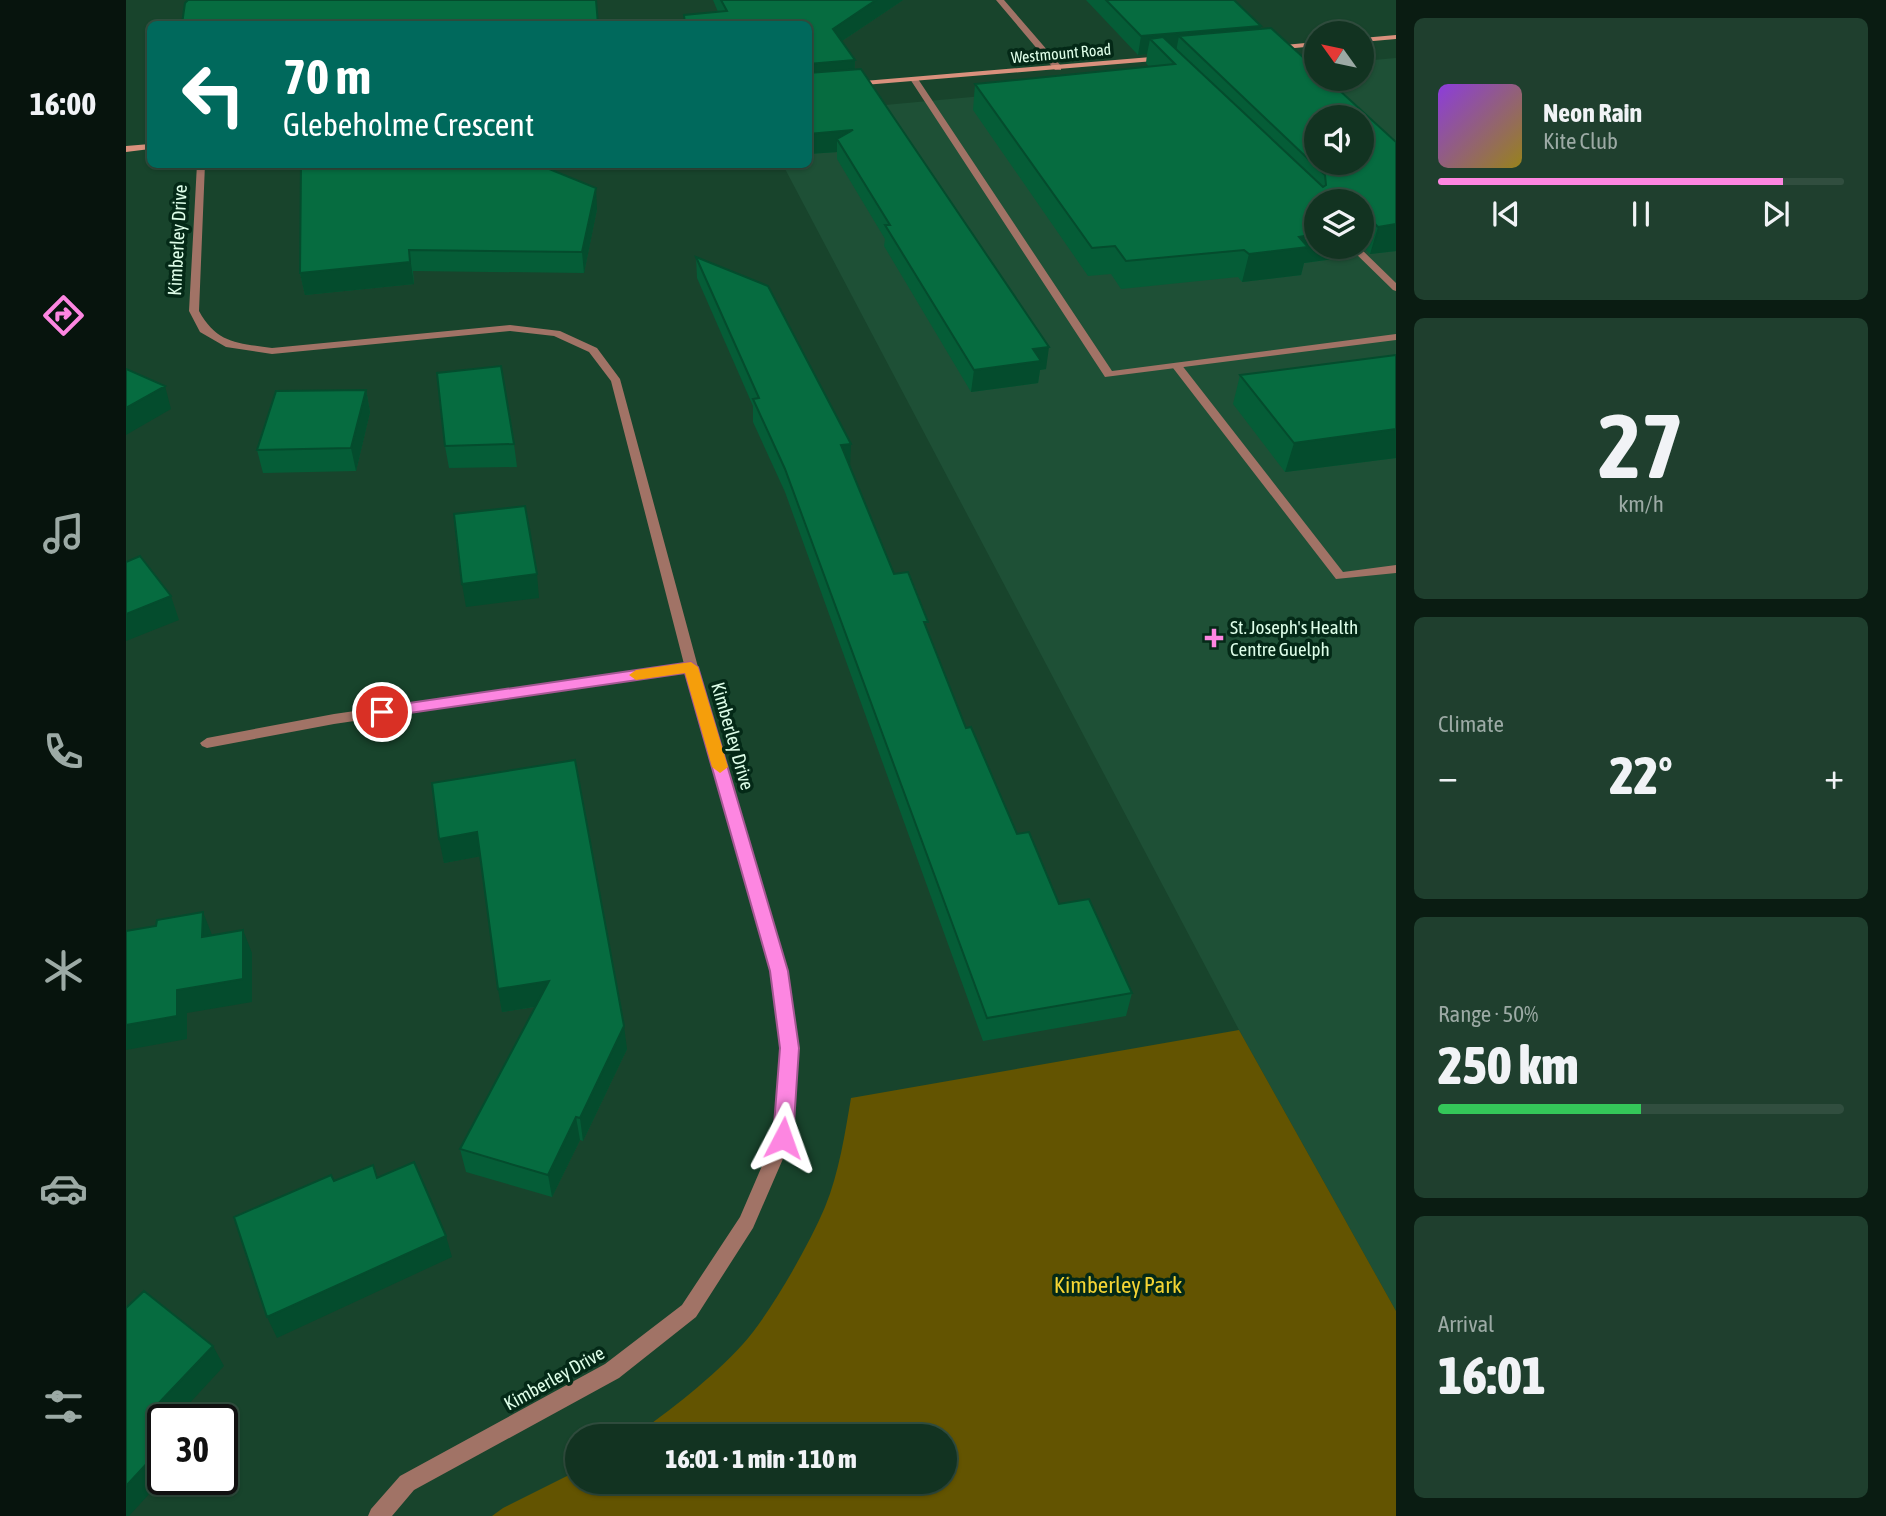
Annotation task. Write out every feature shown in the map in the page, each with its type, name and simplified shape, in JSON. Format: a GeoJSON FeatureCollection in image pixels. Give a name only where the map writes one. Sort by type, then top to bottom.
{"type":"FeatureCollection","features":[{"type":"Feature","properties":{"kind":"street"},"geometry":{"type":"LineString","coordinates":[[1000,0],[1058,68]]}},
{"type":"Feature","properties":{"kind":"street"},"geometry":{"type":"LineString","coordinates":[[1374,39],[1396,37]]}},
{"type":"Feature","properties":{"kind":"street"},"geometry":{"type":"LineString","coordinates":[[1261,50],[1304,45]]}},
{"type":"Feature","properties":{"kind":"street","name":"Westmount Road"},"geometry":{"type":"LineString","coordinates":[[841,85],[1177,57]]}},
{"type":"Feature","properties":{"kind":"street"},"geometry":{"type":"LineString","coordinates":[[1163,58],[1173,68]]}},
{"type":"Feature","properties":{"kind":"street"},"geometry":{"type":"LineString","coordinates":[[914,79],[1109,375],[1396,337]]}},
{"type":"Feature","properties":{"kind":"street"},"geometry":{"type":"LineString","coordinates":[[126,149],[147,147]]}},
{"type":"Feature","properties":{"kind":"street","name":"Kimberley Drive"},"geometry":{"type":"LineString","coordinates":[[201,168],[194,311],[204,330],[230,345],[272,351],[510,328],[556,334],[593,350],[616,380],[691,667],[779,971],[789,1048],[783,1138],[747,1222],[689,1311],[612,1371],[407,1483],[378,1516]]}},
{"type":"Feature","properties":{"kind":"street"},"geometry":{"type":"LineString","coordinates":[[1366,259],[1396,288]]}},
{"type":"Feature","properties":{"kind":"street"},"geometry":{"type":"LineString","coordinates":[[1177,366],[1340,576],[1396,569]]}},
{"type":"Feature","properties":{"kind":"street"},"geometry":{"type":"LineString","coordinates":[[207,743],[334,719],[691,667]]}},
{"type":"Feature","properties":{"kind":"shaded area","name":"St. Joseph's Health Centre Guelph"},"geometry":{"type":"Polygon","coordinates":[[[1396,58],[1396,1311],[1239,1030],[785,168],[812,168],[812,112],[1304,66],[1304,91],[1374,91],[1374,60],[1396,58]]]}},
{"type":"Feature","properties":{"kind":"green space","name":"Kimberley Park"},"geometry":{"type":"Polygon","coordinates":[[[1239,1030],[1396,1311],[1396,1516],[492,1516],[565,1477],[565,1494],[957,1494],[957,1424],[649,1424],[718,1369],[754,1331],[777,1297],[809,1240],[830,1194],[851,1098],[1239,1030]]]}},
{"type":"Feature","properties":{"kind":"building"},"geometry":{"type":"Polygon","coordinates":[[[188,0],[596,0],[598,21],[182,21],[185,3],[188,0]]]}},
{"type":"Feature","properties":{"kind":"building"},"geometry":{"type":"Polygon","coordinates":[[[721,0],[876,0],[833,29],[855,60],[812,64],[812,21],[685,21],[684,15],[727,11],[721,0]]]}},
{"type":"Feature","properties":{"kind":"building"},"geometry":{"type":"Polygon","coordinates":[[[1106,0],[1234,0],[1261,26],[1141,36],[1106,0]]]}},
{"type":"Feature","properties":{"kind":"building"},"geometry":{"type":"Polygon","coordinates":[[[1271,28],[1304,58],[1304,91],[1340,91],[1355,105],[1304,105],[1304,155],[1179,36],[1271,28]]]}},
{"type":"Feature","properties":{"kind":"building"},"geometry":{"type":"Polygon","coordinates":[[[1163,37],[1304,169],[1304,175],[1310,175],[1323,187],[1326,185],[1325,175],[1374,175],[1374,122],[1396,142],[1396,224],[1378,227],[1374,223],[1374,189],[1304,189],[1304,236],[1299,237],[1304,243],[1304,247],[1249,254],[1244,250],[1126,261],[1115,246],[1092,248],[975,84],[1175,64],[1150,39],[1163,37]]]}},
{"type":"Feature","properties":{"kind":"building"},"geometry":{"type":"Polygon","coordinates":[[[861,69],[1049,347],[1033,349],[1041,361],[974,370],[885,225],[890,225],[837,139],[853,130],[812,134],[812,73],[861,69]]]}},
{"type":"Feature","properties":{"kind":"building"},"geometry":{"type":"Polygon","coordinates":[[[301,168],[547,168],[596,188],[582,252],[409,250],[410,262],[300,273],[301,168]]]}},
{"type":"Feature","properties":{"kind":"building"},"geometry":{"type":"Polygon","coordinates":[[[696,257],[768,286],[851,444],[841,445],[894,574],[908,572],[928,622],[924,622],[966,728],[971,727],[1017,834],[1029,832],[1059,904],[1089,899],[1132,993],[987,1018],[785,469],[753,399],[759,398],[696,257]]]}},
{"type":"Feature","properties":{"kind":"building"},"geometry":{"type":"Polygon","coordinates":[[[1396,355],[1396,429],[1294,443],[1240,375],[1396,355]]]}},
{"type":"Feature","properties":{"kind":"building"},"geometry":{"type":"Polygon","coordinates":[[[501,366],[514,444],[445,446],[437,373],[501,366]]]}},
{"type":"Feature","properties":{"kind":"building"},"geometry":{"type":"Polygon","coordinates":[[[126,369],[165,386],[126,408],[126,369]]]}},
{"type":"Feature","properties":{"kind":"building"},"geometry":{"type":"Polygon","coordinates":[[[366,390],[351,448],[257,450],[276,391],[366,390]]]}},
{"type":"Feature","properties":{"kind":"building"},"geometry":{"type":"Polygon","coordinates":[[[525,506],[537,574],[462,584],[454,514],[525,506]]]}},
{"type":"Feature","properties":{"kind":"building"},"geometry":{"type":"Polygon","coordinates":[[[140,556],[171,596],[126,614],[126,562],[140,556]]]}},
{"type":"Feature","properties":{"kind":"building"},"geometry":{"type":"Polygon","coordinates":[[[575,760],[624,1026],[580,1118],[576,1117],[548,1175],[460,1149],[549,981],[498,989],[477,832],[439,839],[432,783],[575,760]]]}},
{"type":"Feature","properties":{"kind":"building"},"geometry":{"type":"Polygon","coordinates":[[[203,912],[202,937],[243,930],[243,979],[177,990],[177,1016],[126,1025],[126,931],[156,926],[157,920],[203,912]]]}},
{"type":"Feature","properties":{"kind":"building"},"geometry":{"type":"Polygon","coordinates":[[[414,1162],[446,1236],[267,1317],[234,1217],[331,1175],[334,1181],[373,1165],[377,1178],[414,1162]]]}},
{"type":"Feature","properties":{"kind":"building"},"geometry":{"type":"Polygon","coordinates":[[[144,1291],[213,1346],[158,1404],[147,1404],[147,1463],[126,1486],[126,1308],[144,1291]]]}},
{"type":"Feature","properties":{"kind":"slow traffic"},"geometry":{"type":"LineString","coordinates":[[636,675],[691,667],[720,767]]}},
{"type":"Feature","properties":{"kind":"place","name":"St. Joseph's Health Centre Guelph"},"geometry":{"type":"Point","coordinates":[1214,638]}},
{"type":"Feature","properties":{"kind":"route"},"geometry":{"type":"LineString","coordinates":[[382,712],[691,667],[779,971],[789,1048],[783,1138]]}}]}
